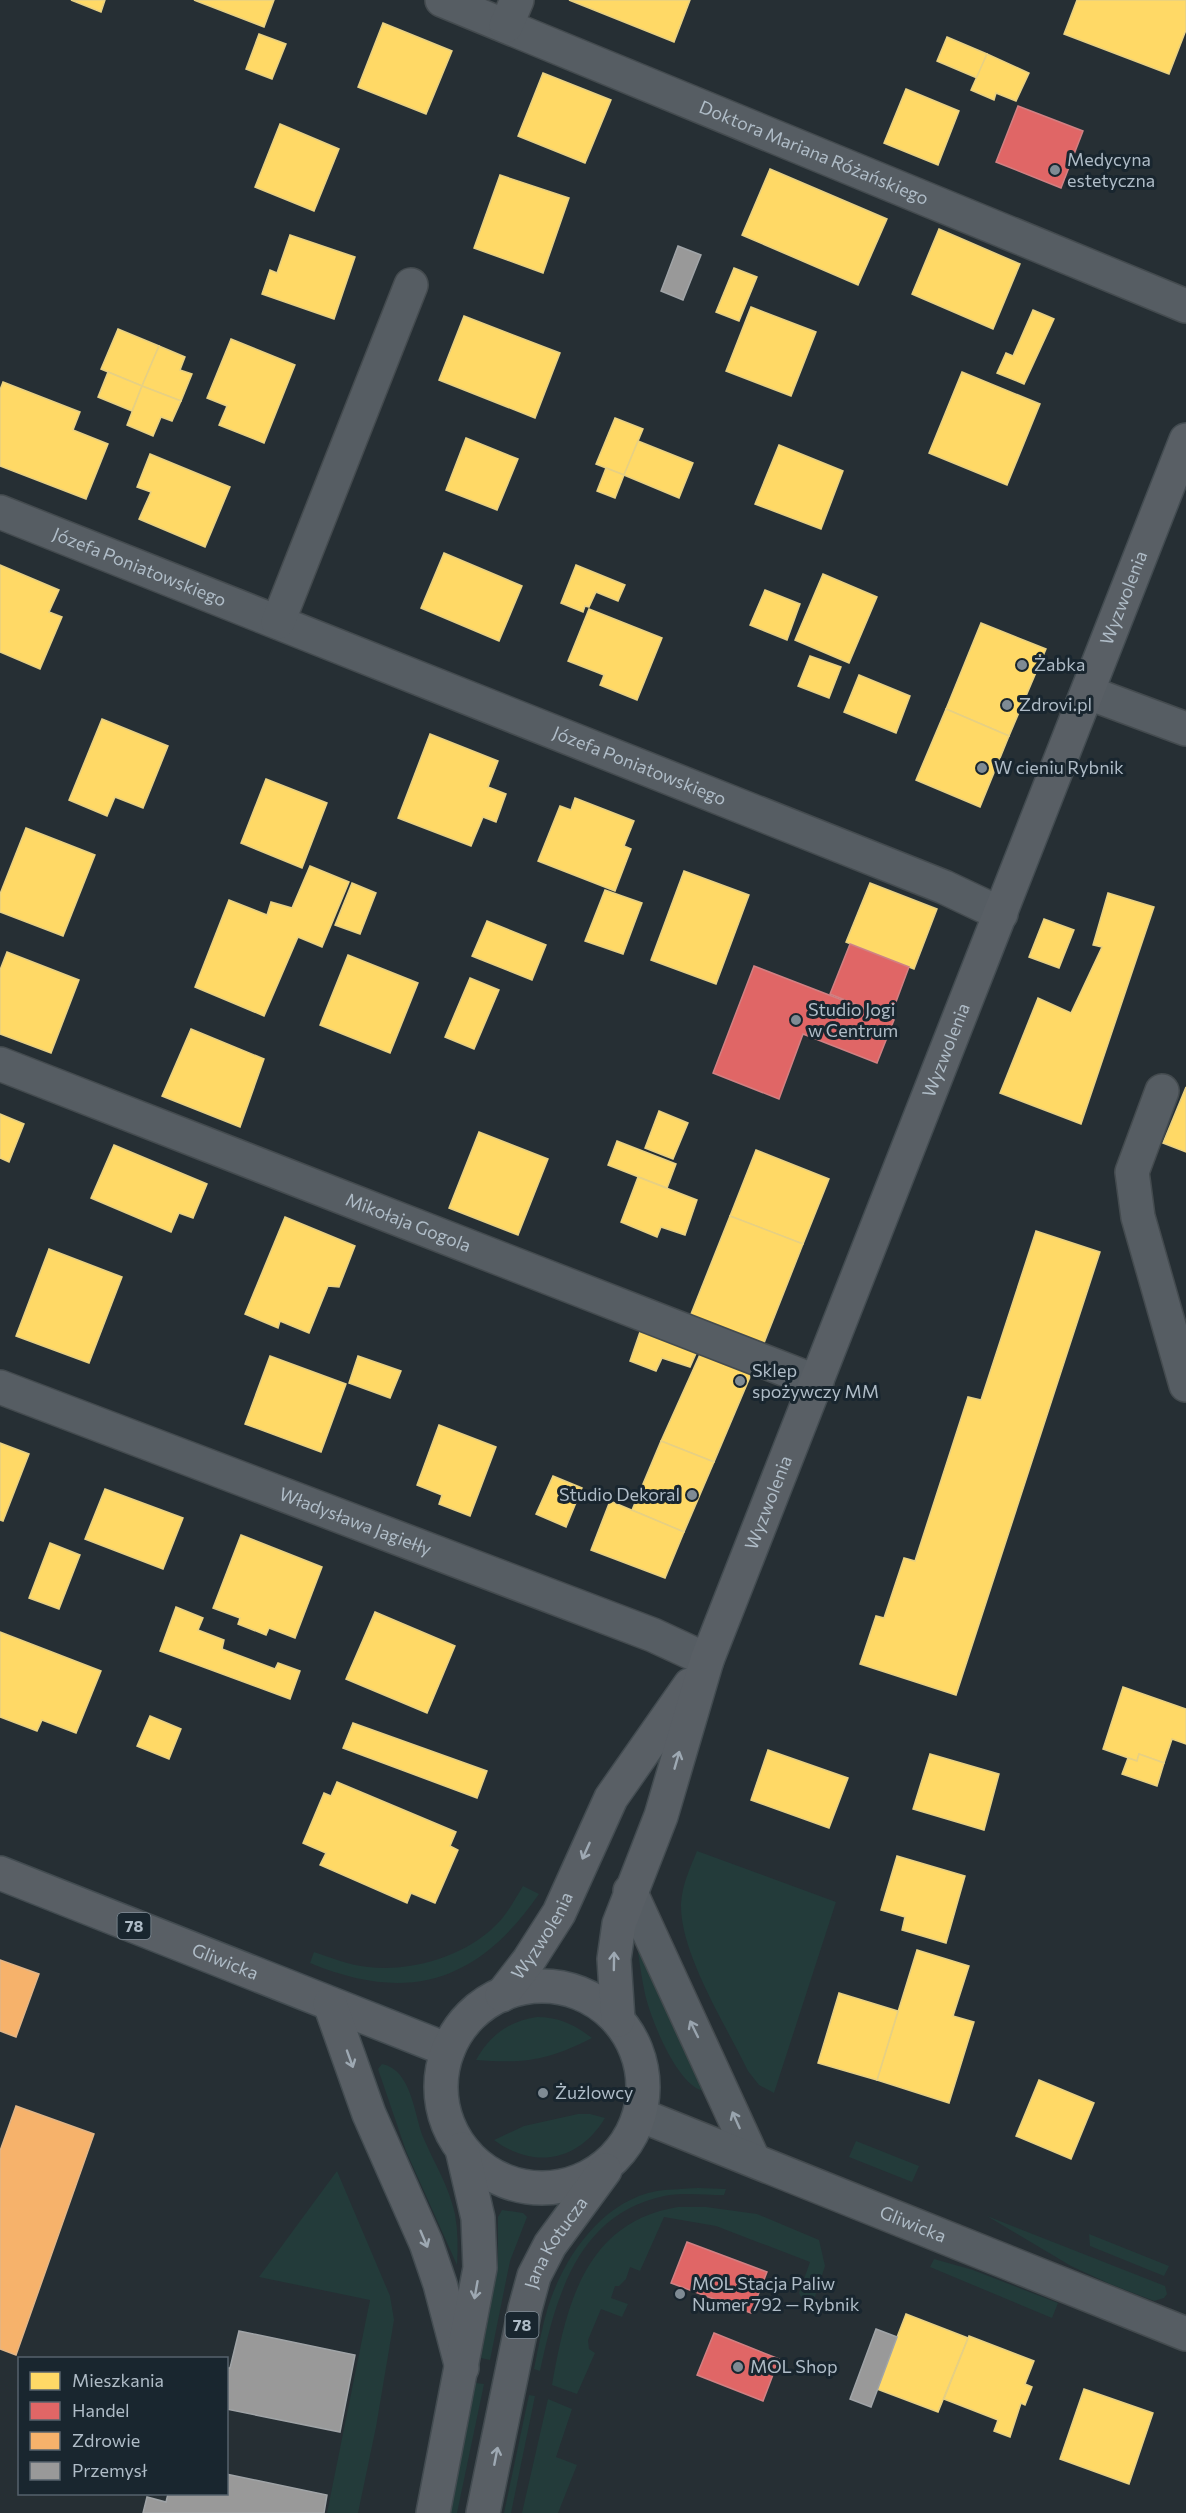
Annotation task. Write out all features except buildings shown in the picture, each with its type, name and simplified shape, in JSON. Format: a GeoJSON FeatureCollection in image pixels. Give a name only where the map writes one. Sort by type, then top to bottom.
{"type":"FeatureCollection","features":[{"type":"Feature","properties":{"kind":"main road","name":"Wyzwolenia"},"geometry":{"type":"LineString","coordinates":[[618,2020],[614,1959],[619,1923],[661,1816],[707,1660],[1089,693],[1186,440]]}},
{"type":"Feature","properties":{"kind":"main road","name":"Wyzwolenia"},"geometry":{"type":"LineString","coordinates":[[502,1995],[529,1960],[559,1913],[610,1798],[707,1660]]}},
{"type":"Feature","properties":{"kind":"main road","name":"Gliwicka"},"geometry":{"type":"LineString","coordinates":[[0,1873],[448,2050]]}},
{"type":"Feature","properties":{"kind":"main road","name":"78"},"geometry":{"type":"LineString","coordinates":[[558,1987],[591,1998],[618,2020],[636,2048],[642,2070],[644,2092],[640,2115],[625,2147],[602,2170],[573,2184],[543,2189],[520,2186],[498,2179],[472,2161],[462,2150],[447,2122],[442,2101],[441,2080],[448,2050],[457,2032],[469,2017],[485,2004],[502,1995],[523,1988],[558,1987]]}},
{"type":"Feature","properties":{"kind":"main road","name":"78"},"geometry":{"type":"LineString","coordinates":[[330,2004],[369,2114],[426,2243],[440,2284],[462,2368]]}},
{"type":"Feature","properties":{"kind":"main road","name":"78"},"geometry":{"type":"LineString","coordinates":[[433,2513],[462,2368],[481,2256],[478,2218],[462,2150]]}},
{"type":"Feature","properties":{"kind":"main road","name":"Jana Kotucza"},"geometry":{"type":"LineString","coordinates":[[483,2513],[525,2309],[534,2276],[550,2245],[613,2160]]}},
{"type":"Feature","properties":{"kind":"street","name":"Doktora Mariana Różańskiego"},"geometry":{"type":"LineString","coordinates":[[442,0],[511,13],[1186,306]]}},
{"type":"Feature","properties":{"kind":"street"},"geometry":{"type":"LineString","coordinates":[[278,622],[411,285]]}},
{"type":"Feature","properties":{"kind":"street","name":"Józefa Poniatowskiego"},"geometry":{"type":"LineString","coordinates":[[0,512],[944,887],[1001,914]]}},
{"type":"Feature","properties":{"kind":"street"},"geometry":{"type":"LineString","coordinates":[[1089,693],[1186,729]]}},
{"type":"Feature","properties":{"kind":"street","name":"Mikołaja Gogola"},"geometry":{"type":"LineString","coordinates":[[0,1064],[817,1382]]}},
{"type":"Feature","properties":{"kind":"street"},"geometry":{"type":"LineString","coordinates":[[1162,1091],[1132,1172],[1138,1218],[1186,1385]]}},
{"type":"Feature","properties":{"kind":"street","name":"Władysława Jagiełły"},"geometry":{"type":"LineString","coordinates":[[0,1388],[653,1635],[707,1660]]}},
{"type":"Feature","properties":{"kind":"street"},"geometry":{"type":"LineString","coordinates":[[630,1891],[753,2159]]}},
{"type":"Feature","properties":{"kind":"street","name":"Gliwicka"},"geometry":{"type":"LineString","coordinates":[[640,2115],[1186,2334]]}},
{"type":"Feature","properties":{"kind":"green space"},"geometry":{"type":"Polygon","coordinates":[[[697,1851],[836,1902],[774,2093],[759,2085],[748,2071],[706,1989],[688,1945],[681,1904],[685,1883],[697,1851]]]}},
{"type":"Feature","properties":{"kind":"green space"},"geometry":{"type":"Polygon","coordinates":[[[523,1886],[539,1894],[516,1924],[491,1948],[466,1965],[439,1977],[410,1982],[379,1982],[346,1975],[310,1963],[314,1952],[347,1963],[385,1968],[420,1964],[454,1953],[470,1945],[497,1924],[523,1886]]]}},
{"type":"Feature","properties":{"kind":"green space"},"geometry":{"type":"Polygon","coordinates":[[[638,1952],[705,2091],[695,2087],[685,2078],[675,2065],[659,2034],[648,2005],[638,1952]]]}},
{"type":"Feature","properties":{"kind":"green space"},"geometry":{"type":"Polygon","coordinates":[[[537,2017],[552,2018],[566,2023],[592,2038],[563,2051],[536,2059],[476,2060],[481,2051],[501,2031],[518,2022],[537,2017]]]}},
{"type":"Feature","properties":{"kind":"green space"},"geometry":{"type":"Polygon","coordinates":[[[382,2064],[392,2068],[406,2084],[423,2137],[449,2193],[456,2220],[457,2265],[406,2151],[378,2069],[382,2064]]]}},
{"type":"Feature","properties":{"kind":"green space"},"geometry":{"type":"Polygon","coordinates":[[[578,2114],[605,2118],[594,2133],[569,2152],[540,2158],[509,2149],[494,2140],[524,2126],[578,2114]]]}},
{"type":"Feature","properties":{"kind":"green space"},"geometry":{"type":"Polygon","coordinates":[[[856,2141],[919,2166],[912,2182],[849,2157],[856,2141]]]}},
{"type":"Feature","properties":{"kind":"green space"},"geometry":{"type":"Polygon","coordinates":[[[337,2171],[390,2296],[394,2320],[376,2427],[358,2513],[327,2513],[370,2300],[259,2277],[337,2171]]]}},
{"type":"Feature","properties":{"kind":"green space"},"geometry":{"type":"Polygon","coordinates":[[[698,2188],[726,2189],[724,2195],[671,2195],[635,2206],[611,2220],[591,2240],[576,2262],[564,2287],[546,2343],[540,2371],[534,2369],[540,2338],[555,2288],[575,2251],[588,2234],[619,2206],[637,2197],[657,2191],[698,2188]]]}},
{"type":"Feature","properties":{"kind":"green space"},"geometry":{"type":"Polygon","coordinates":[[[678,2207],[706,2207],[757,2214],[819,2240],[825,2266],[813,2303],[802,2299],[799,2293],[810,2262],[716,2226],[664,2217],[640,2271],[630,2267],[626,2279],[619,2286],[615,2286],[611,2298],[628,2304],[622,2317],[601,2309],[588,2340],[589,2349],[595,2353],[577,2394],[552,2385],[573,2297],[585,2272],[601,2249],[621,2230],[646,2216],[678,2207]]]}},
{"type":"Feature","properties":{"kind":"green space"},"geometry":{"type":"Polygon","coordinates":[[[502,2210],[523,2213],[527,2217],[510,2261],[490,2360],[481,2358],[498,2267],[498,2217],[502,2210]]]}},
{"type":"Feature","properties":{"kind":"green space"},"geometry":{"type":"Polygon","coordinates":[[[987,2216],[1165,2286],[1167,2294],[1164,2298],[1154,2301],[1110,2284],[1071,2266],[987,2216]]]}},
{"type":"Feature","properties":{"kind":"green space"},"geometry":{"type":"Polygon","coordinates":[[[1089,2234],[1169,2266],[1164,2276],[1090,2246],[1089,2234]]]}},
{"type":"Feature","properties":{"kind":"green space"},"geometry":{"type":"Polygon","coordinates":[[[934,2259],[973,2270],[1058,2303],[1052,2318],[930,2267],[934,2259]]]}},
{"type":"Feature","properties":{"kind":"green space"},"geometry":{"type":"Polygon","coordinates":[[[476,2383],[484,2384],[457,2513],[450,2513],[476,2383]]]}},
{"type":"Feature","properties":{"kind":"green space"},"geometry":{"type":"Polygon","coordinates":[[[529,2395],[535,2396],[511,2513],[504,2513],[529,2395]]]}},
{"type":"Feature","properties":{"kind":"green space"},"geometry":{"type":"Polygon","coordinates":[[[548,2399],[572,2409],[556,2457],[577,2465],[558,2513],[522,2513],[548,2399]]]}},
{"type":"Feature","properties":{"kind":"place","name":"Medycyna estetyczna"},"geometry":{"type":"Point","coordinates":[1055,170]}},
{"type":"Feature","properties":{"kind":"place","name":"Żabka"},"geometry":{"type":"Point","coordinates":[1022,665]}},
{"type":"Feature","properties":{"kind":"place","name":"Zdrovi.pl"},"geometry":{"type":"Point","coordinates":[1007,705]}},
{"type":"Feature","properties":{"kind":"place","name":"W cieniu Rybnik"},"geometry":{"type":"Point","coordinates":[982,768]}},
{"type":"Feature","properties":{"kind":"place","name":"Studio Jogi w Centrum"},"geometry":{"type":"Point","coordinates":[796,1020]}},
{"type":"Feature","properties":{"kind":"place","name":"Sklep spożywczy MM"},"geometry":{"type":"Point","coordinates":[740,1381]}},
{"type":"Feature","properties":{"kind":"place","name":"Studio Dekoral"},"geometry":{"type":"Point","coordinates":[692,1495]}},
{"type":"Feature","properties":{"kind":"place","name":"Żużlowcy"},"geometry":{"type":"Point","coordinates":[543,2093]}},
{"type":"Feature","properties":{"kind":"place","name":"MOL Stacja Paliw Numer 792 — Rybnik"},"geometry":{"type":"Point","coordinates":[680,2294]}},
{"type":"Feature","properties":{"kind":"place","name":"MOL Shop"},"geometry":{"type":"Point","coordinates":[738,2367]}}]}
